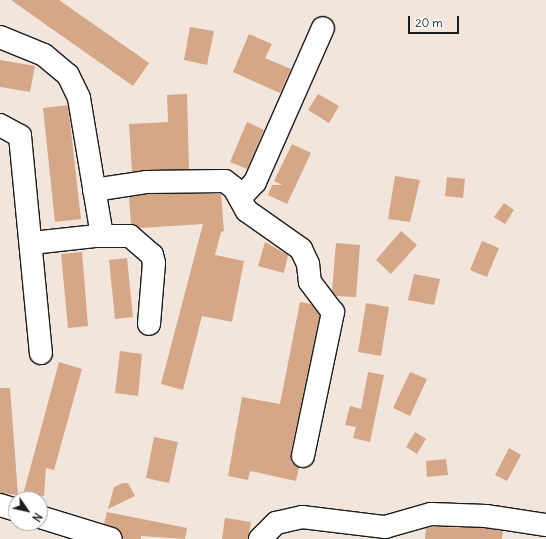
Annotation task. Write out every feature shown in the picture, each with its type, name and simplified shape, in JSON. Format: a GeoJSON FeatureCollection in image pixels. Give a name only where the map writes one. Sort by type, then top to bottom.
{"type":"FeatureCollection","features":[{"type":"Feature","properties":{"kind":"street"},"geometry":{"type":"LineString","coordinates":[[240,198],[256,182],[323,28]]}},
{"type":"Feature","properties":{"kind":"street"},"geometry":{"type":"LineString","coordinates":[[0,36],[44,55],[68,75],[79,98],[102,236]]}},
{"type":"Feature","properties":{"kind":"street"},"geometry":{"type":"LineString","coordinates":[[0,125],[20,136],[32,243],[41,353]]}},
{"type":"Feature","properties":{"kind":"street"},"geometry":{"type":"LineString","coordinates":[[94,190],[147,182],[209,178],[225,181],[234,188],[247,210],[301,249],[308,264],[310,282],[333,312],[303,456]]}},
{"type":"Feature","properties":{"kind":"street"},"geometry":{"type":"LineString","coordinates":[[32,243],[102,236],[130,236],[152,255],[154,263],[149,324]]}},
{"type":"Feature","properties":{"kind":"street"},"geometry":{"type":"LineString","coordinates":[[260,539],[276,523],[302,517],[394,532],[431,514],[486,516],[546,525]]}},
{"type":"Feature","properties":{"kind":"street"},"geometry":{"type":"LineString","coordinates":[[48,519],[111,539]]}},
{"type":"Feature","properties":{"kind":"building"},"geometry":{"type":"Polygon","coordinates":[[[11,0],[59,0],[149,63],[133,86],[11,0]]]}},
{"type":"Feature","properties":{"kind":"building"},"geometry":{"type":"Polygon","coordinates":[[[190,27],[214,31],[207,65],[184,60],[190,27]]]}},
{"type":"Feature","properties":{"kind":"building"},"geometry":{"type":"Polygon","coordinates":[[[249,34],[272,44],[265,58],[291,69],[280,93],[233,72],[249,34]]]}},
{"type":"Feature","properties":{"kind":"building"},"geometry":{"type":"Polygon","coordinates":[[[0,60],[35,66],[30,92],[0,87],[0,60]]]}},
{"type":"Feature","properties":{"kind":"building"},"geometry":{"type":"Polygon","coordinates":[[[187,94],[189,169],[132,172],[129,124],[168,122],[167,95],[187,94]]]}},
{"type":"Feature","properties":{"kind":"building"},"geometry":{"type":"Polygon","coordinates":[[[318,94],[339,106],[329,123],[308,110],[318,94]]]}},
{"type":"Feature","properties":{"kind":"building"},"geometry":{"type":"Polygon","coordinates":[[[68,105],[81,219],[55,222],[43,108],[68,105]]]}},
{"type":"Feature","properties":{"kind":"building"},"geometry":{"type":"Polygon","coordinates":[[[247,122],[264,130],[247,169],[230,162],[247,122]]]}},
{"type":"Feature","properties":{"kind":"building"},"geometry":{"type":"Polygon","coordinates":[[[292,144],[311,153],[287,204],[268,195],[272,185],[282,185],[274,181],[292,144]]]}},
{"type":"Feature","properties":{"kind":"building"},"geometry":{"type":"Polygon","coordinates":[[[395,176],[420,180],[410,222],[388,219],[395,176]]]}},
{"type":"Feature","properties":{"kind":"building"},"geometry":{"type":"Polygon","coordinates":[[[447,177],[465,179],[463,198],[445,196],[447,177]]]}},
{"type":"Feature","properties":{"kind":"building"},"geometry":{"type":"Polygon","coordinates":[[[148,194],[221,194],[224,231],[221,232],[215,255],[244,261],[232,322],[202,316],[183,390],[161,384],[203,224],[140,228],[131,224],[129,197],[148,194]]]}},
{"type":"Feature","properties":{"kind":"building"},"geometry":{"type":"Polygon","coordinates":[[[504,203],[514,210],[505,224],[494,217],[504,203]]]}},
{"type":"Feature","properties":{"kind":"building"},"geometry":{"type":"Polygon","coordinates":[[[401,231],[417,245],[391,274],[376,260],[401,231]]]}},
{"type":"Feature","properties":{"kind":"building"},"geometry":{"type":"Polygon","coordinates":[[[482,241],[499,248],[487,277],[470,270],[482,241]]]}},
{"type":"Feature","properties":{"kind":"building"},"geometry":{"type":"Polygon","coordinates":[[[265,242],[288,255],[284,273],[258,266],[265,242]]]}},
{"type":"Feature","properties":{"kind":"building"},"geometry":{"type":"Polygon","coordinates":[[[336,243],[360,245],[356,297],[336,296],[332,291],[336,243]]]}},
{"type":"Feature","properties":{"kind":"building"},"geometry":{"type":"Polygon","coordinates":[[[82,252],[88,326],[68,328],[61,254],[82,252]]]}},
{"type":"Feature","properties":{"kind":"building"},"geometry":{"type":"Polygon","coordinates":[[[127,258],[133,317],[115,319],[109,260],[127,258]]]}},
{"type":"Feature","properties":{"kind":"building"},"geometry":{"type":"Polygon","coordinates":[[[414,274],[440,279],[434,305],[408,300],[414,274]]]}},
{"type":"Feature","properties":{"kind":"building"},"geometry":{"type":"Polygon","coordinates":[[[300,302],[311,304],[320,315],[291,453],[291,462],[299,467],[296,481],[250,471],[248,480],[228,476],[242,397],[280,404],[300,302]]]}},
{"type":"Feature","properties":{"kind":"building"},"geometry":{"type":"Polygon","coordinates":[[[366,303],[389,307],[381,356],[358,352],[366,303]]]}},
{"type":"Feature","properties":{"kind":"building"},"geometry":{"type":"Polygon","coordinates":[[[120,351],[142,354],[138,396],[115,393],[120,351]]]}},
{"type":"Feature","properties":{"kind":"building"},"geometry":{"type":"Polygon","coordinates":[[[59,362],[82,369],[54,470],[46,468],[44,491],[24,491],[59,362]]]}},
{"type":"Feature","properties":{"kind":"building"},"geometry":{"type":"Polygon","coordinates":[[[368,372],[384,375],[370,442],[353,438],[356,427],[345,425],[350,406],[361,409],[368,372]]]}},
{"type":"Feature","properties":{"kind":"building"},"geometry":{"type":"Polygon","coordinates":[[[410,372],[427,379],[410,416],[393,408],[410,372]]]}},
{"type":"Feature","properties":{"kind":"building"},"geometry":{"type":"Polygon","coordinates":[[[0,388],[10,388],[18,491],[8,491],[8,494],[0,493],[0,388]]]}},
{"type":"Feature","properties":{"kind":"building"},"geometry":{"type":"Polygon","coordinates":[[[415,432],[426,439],[417,454],[406,447],[415,432]]]}},
{"type":"Feature","properties":{"kind":"building"},"geometry":{"type":"Polygon","coordinates":[[[154,437],[178,442],[169,483],[146,478],[154,437]]]}},
{"type":"Feature","properties":{"kind":"building"},"geometry":{"type":"Polygon","coordinates":[[[509,448],[521,455],[507,481],[495,475],[509,448]]]}},
{"type":"Feature","properties":{"kind":"building"},"geometry":{"type":"Polygon","coordinates":[[[446,459],[448,475],[427,477],[426,461],[446,459]]]}},
{"type":"Feature","properties":{"kind":"building"},"geometry":{"type":"Polygon","coordinates":[[[123,483],[128,483],[135,496],[108,509],[114,487],[123,483]]]}},
{"type":"Feature","properties":{"kind":"building"},"geometry":{"type":"Polygon","coordinates":[[[107,512],[187,528],[185,539],[141,536],[141,539],[123,539],[120,530],[104,524],[107,512]]]}},
{"type":"Feature","properties":{"kind":"building"},"geometry":{"type":"Polygon","coordinates":[[[225,518],[251,522],[248,539],[222,539],[225,518]]]}},
{"type":"Feature","properties":{"kind":"building"},"geometry":{"type":"Polygon","coordinates":[[[426,528],[485,528],[503,531],[502,539],[425,539],[426,528]]]}}]}
